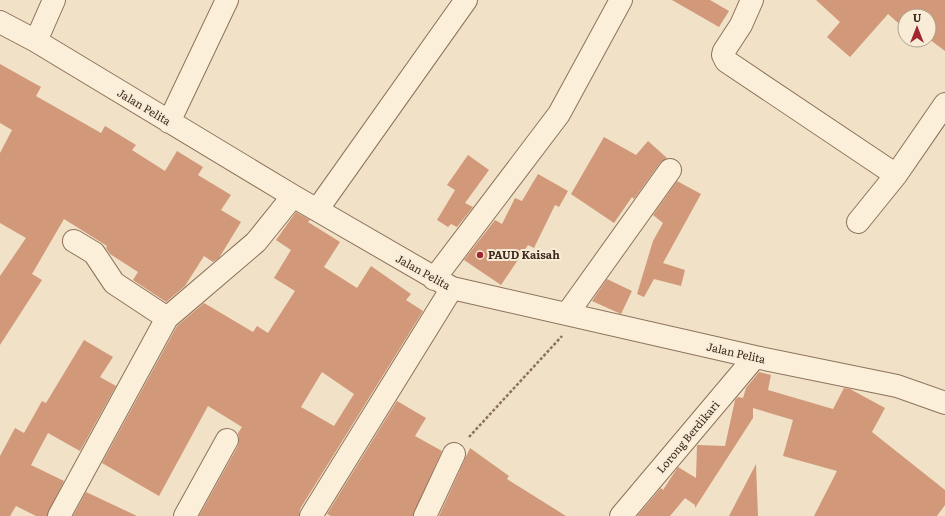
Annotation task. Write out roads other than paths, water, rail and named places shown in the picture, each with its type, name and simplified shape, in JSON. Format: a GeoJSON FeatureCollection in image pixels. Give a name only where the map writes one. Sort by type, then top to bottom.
{"type":"FeatureCollection","features":[{"type":"Feature","properties":{"kind":"street"},"geometry":{"type":"LineString","coordinates":[[36,41],[54,0]]}},
{"type":"Feature","properties":{"kind":"street"},"geometry":{"type":"LineString","coordinates":[[169,122],[227,0]]}},
{"type":"Feature","properties":{"kind":"street"},"geometry":{"type":"LineString","coordinates":[[317,210],[466,0]]}},
{"type":"Feature","properties":{"kind":"street"},"geometry":{"type":"LineString","coordinates":[[311,516],[443,284],[559,114],[621,0]]}},
{"type":"Feature","properties":{"kind":"street"},"geometry":{"type":"LineString","coordinates":[[752,0],[740,25],[724,50],[723,55],[726,61],[896,175]]}},
{"type":"Feature","properties":{"kind":"street","name":"Jalan Pelita"},"geometry":{"type":"LineString","coordinates":[[0,22],[36,41],[292,196],[443,284],[755,358],[897,386],[945,403]]}},
{"type":"Feature","properties":{"kind":"street"},"geometry":{"type":"LineString","coordinates":[[858,222],[896,175],[945,104]]}},
{"type":"Feature","properties":{"kind":"street"},"geometry":{"type":"LineString","coordinates":[[573,316],[670,170]]}},
{"type":"Feature","properties":{"kind":"street"},"geometry":{"type":"LineString","coordinates":[[59,516],[167,318],[256,242],[292,196]]}},
{"type":"Feature","properties":{"kind":"street"},"geometry":{"type":"LineString","coordinates":[[74,241],[94,253],[114,283],[167,318]]}},
{"type":"Feature","properties":{"kind":"street","name":"Lorong Berdikari"},"geometry":{"type":"LineString","coordinates":[[621,516],[755,358]]}},
{"type":"Feature","properties":{"kind":"street"},"geometry":{"type":"LineString","coordinates":[[185,516],[227,440]]}},
{"type":"Feature","properties":{"kind":"street"},"geometry":{"type":"LineString","coordinates":[[425,516],[454,454]]}},
{"type":"Feature","properties":{"kind":"place","name":"PAUD Kaisah"},"geometry":{"type":"Point","coordinates":[480,255]}}]}
